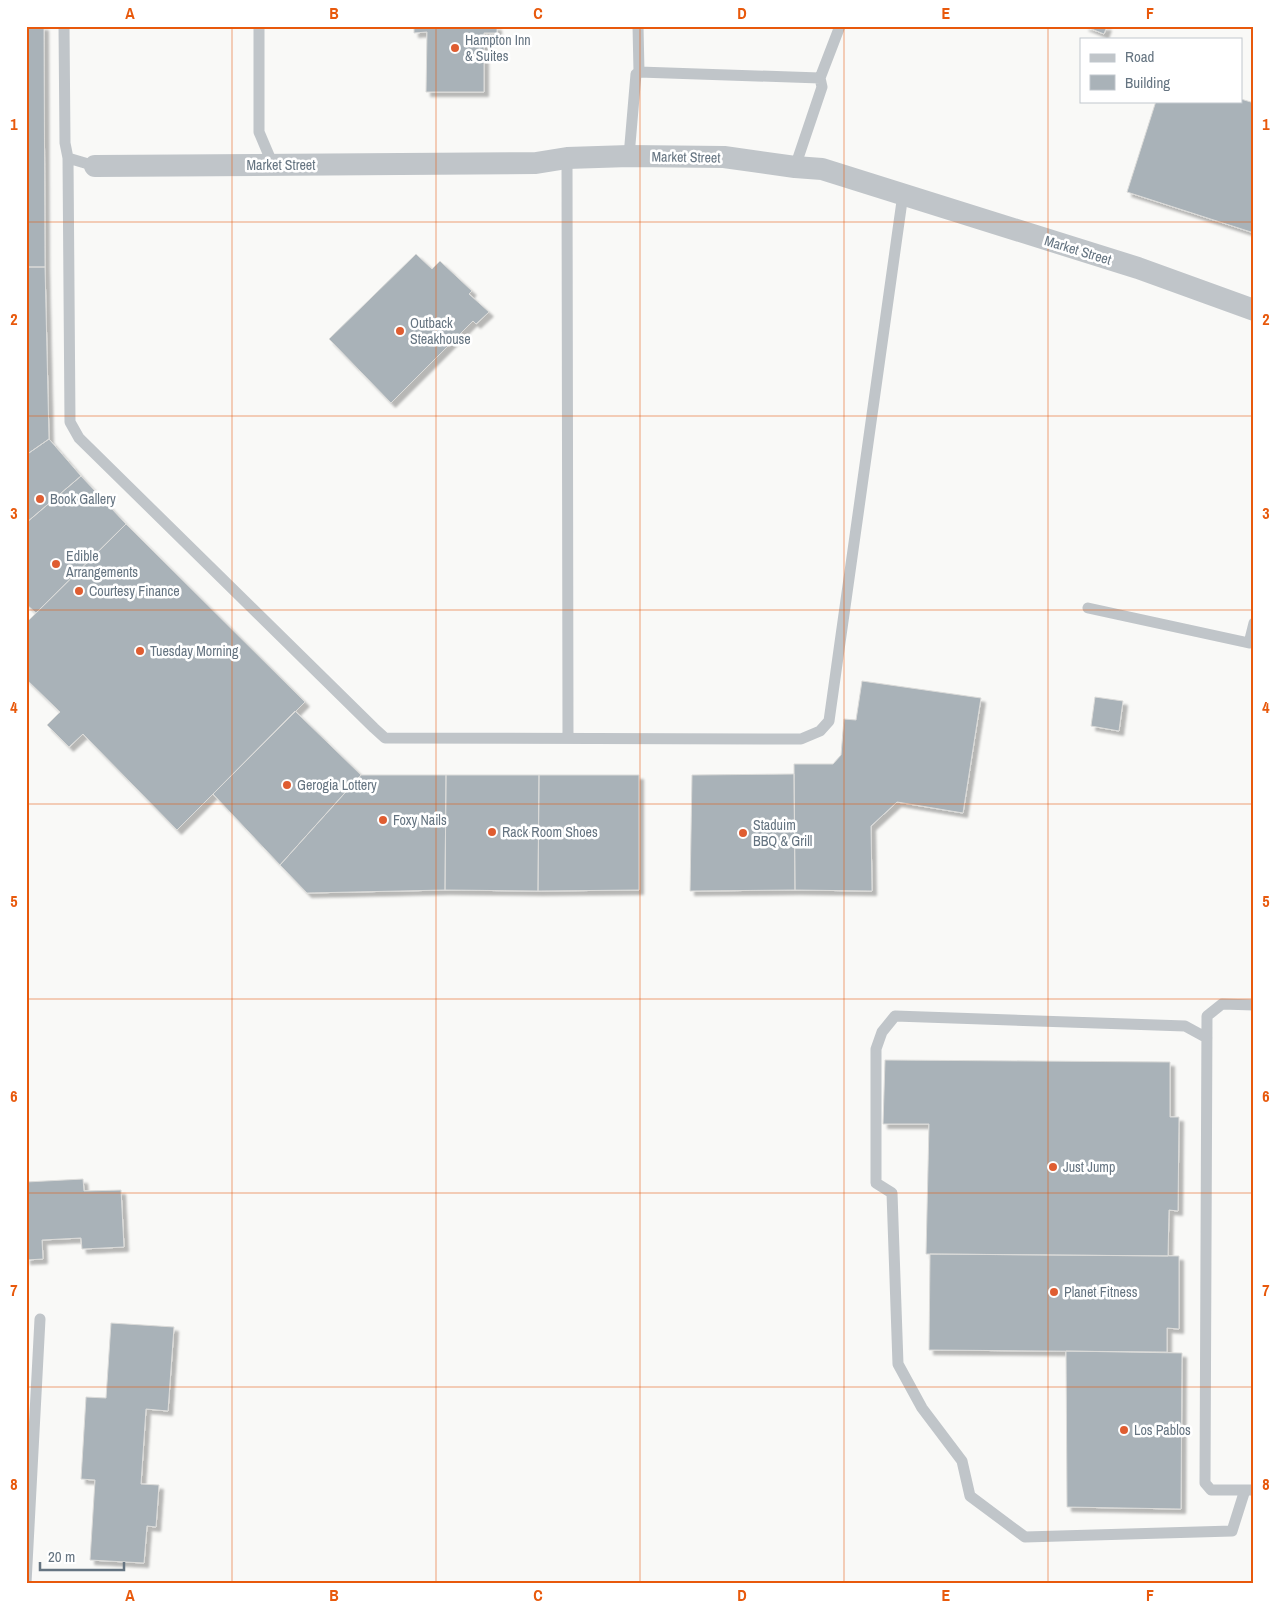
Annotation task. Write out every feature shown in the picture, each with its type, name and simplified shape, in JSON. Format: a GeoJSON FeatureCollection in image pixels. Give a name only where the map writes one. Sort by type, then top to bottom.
{"type":"FeatureCollection","features":[{"type":"Feature","properties":{"kind":"street","name":"Market Street"},"geometry":{"type":"LineString","coordinates":[[95,166],[536,163],[567,158],[629,156],[724,157],[822,169],[1138,268],[1254,310]]}},
{"type":"Feature","properties":{"kind":"lane"},"geometry":{"type":"LineString","coordinates":[[64,26],[65,143],[68,158],[70,422],[78,438],[385,738],[800,739],[820,731],[829,721],[903,194]]}},
{"type":"Feature","properties":{"kind":"lane"},"geometry":{"type":"LineString","coordinates":[[259,26],[259,132],[273,165]]}},
{"type":"Feature","properties":{"kind":"lane"},"geometry":{"type":"LineString","coordinates":[[629,156],[636,74],[638,72],[638,26]]}},
{"type":"Feature","properties":{"kind":"lane"},"geometry":{"type":"LineString","coordinates":[[795,167],[822,87],[820,78],[840,26]]}},
{"type":"Feature","properties":{"kind":"lane"},"geometry":{"type":"LineString","coordinates":[[638,72],[820,78]]}},
{"type":"Feature","properties":{"kind":"lane"},"geometry":{"type":"LineString","coordinates":[[68,158],[95,166]]}},
{"type":"Feature","properties":{"kind":"lane"},"geometry":{"type":"LineString","coordinates":[[567,158],[568,738]]}},
{"type":"Feature","properties":{"kind":"lane"},"geometry":{"type":"LineString","coordinates":[[1088,608],[1249,642],[1254,622]]}},
{"type":"Feature","properties":{"kind":"lane"},"geometry":{"type":"LineString","coordinates":[[1207,1038],[1186,1026],[895,1016],[882,1032],[876,1049],[876,1183],[892,1194],[898,1364],[922,1408],[962,1461],[970,1496],[1025,1537],[1232,1531],[1249,1490],[1211,1490],[1205,1484],[1207,1038],[1207,1016],[1222,1004],[1254,1005]]}},
{"type":"Feature","properties":{"kind":"lane"},"geometry":{"type":"LineString","coordinates":[[26,1583],[40,1319]]}},
{"type":"Feature","properties":{"kind":"building"},"geometry":{"type":"Polygon","coordinates":[[[26,26],[44,26],[45,267],[26,267],[26,26]]]}},
{"type":"Feature","properties":{"kind":"building","name":"Hampton Inn & Suites"},"geometry":{"type":"Polygon","coordinates":[[[414,26],[497,26],[497,33],[484,33],[484,92],[426,92],[427,32],[414,33],[414,26]]]}},
{"type":"Feature","properties":{"kind":"building"},"geometry":{"type":"Polygon","coordinates":[[[1084,26],[1107,26],[1104,34],[1084,26]]]}},
{"type":"Feature","properties":{"kind":"building"},"geometry":{"type":"Polygon","coordinates":[[[1242,99],[1254,103],[1254,233],[1127,192],[1156,102],[1242,102],[1242,99]]]}},
{"type":"Feature","properties":{"kind":"building","name":"Outback Steakhouse"},"geometry":{"type":"Polygon","coordinates":[[[416,254],[432,269],[440,261],[472,291],[469,294],[489,312],[476,324],[473,321],[391,403],[329,339],[416,254]]]}},
{"type":"Feature","properties":{"kind":"building"},"geometry":{"type":"Polygon","coordinates":[[[26,267],[45,267],[49,439],[26,455],[26,267]]]}},
{"type":"Feature","properties":{"kind":"building","name":"Book Gallery"},"geometry":{"type":"Polygon","coordinates":[[[49,439],[81,476],[26,523],[26,455],[49,439]]]}},
{"type":"Feature","properties":{"kind":"building","name":"Edible Arrangements"},"geometry":{"type":"Polygon","coordinates":[[[81,476],[126,524],[36,613],[26,604],[26,523],[81,476]]]}},
{"type":"Feature","properties":{"kind":"building","name":"Tuesday Morning"},"geometry":{"type":"Polygon","coordinates":[[[126,524],[305,702],[177,830],[83,734],[69,747],[47,725],[60,712],[26,679],[26,623],[126,524]]]}},
{"type":"Feature","properties":{"kind":"building"},"geometry":{"type":"Polygon","coordinates":[[[862,681],[981,698],[963,813],[897,802],[871,826],[872,891],[795,890],[794,764],[833,764],[841,755],[844,719],[856,720],[862,681]]]}},
{"type":"Feature","properties":{"kind":"building"},"geometry":{"type":"Polygon","coordinates":[[[1095,697],[1123,701],[1119,731],[1091,726],[1095,697]]]}},
{"type":"Feature","properties":{"kind":"building","name":"Gerogia Lottery"},"geometry":{"type":"Polygon","coordinates":[[[295,711],[361,775],[280,865],[213,794],[295,711]]]}},
{"type":"Feature","properties":{"kind":"building","name":"Staduim BBQ & Grill"},"geometry":{"type":"Polygon","coordinates":[[[794,774],[795,890],[690,891],[692,775],[794,774]]]}},
{"type":"Feature","properties":{"kind":"building","name":"Foxy Nails"},"geometry":{"type":"Polygon","coordinates":[[[361,775],[446,775],[445,890],[307,893],[280,865],[361,775]]]}},
{"type":"Feature","properties":{"kind":"building","name":"Rack Room Shoes"},"geometry":{"type":"Polygon","coordinates":[[[446,775],[539,775],[538,891],[445,890],[446,775]]]}},
{"type":"Feature","properties":{"kind":"building"},"geometry":{"type":"Polygon","coordinates":[[[539,775],[639,775],[639,890],[538,891],[539,775]]]}},
{"type":"Feature","properties":{"kind":"building","name":"Just Jump"},"geometry":{"type":"Polygon","coordinates":[[[885,1060],[1170,1062],[1170,1117],[1179,1117],[1178,1211],[1169,1210],[1168,1256],[926,1254],[929,1124],[883,1124],[885,1060]]]}},
{"type":"Feature","properties":{"kind":"building"},"geometry":{"type":"Polygon","coordinates":[[[83,1179],[84,1191],[121,1190],[124,1247],[82,1249],[81,1238],[42,1240],[43,1259],[26,1260],[26,1182],[83,1179]]]}},
{"type":"Feature","properties":{"kind":"building","name":"Planet Fitness"},"geometry":{"type":"Polygon","coordinates":[[[930,1254],[1179,1256],[1179,1329],[1167,1328],[1167,1352],[929,1350],[930,1254]]]}},
{"type":"Feature","properties":{"kind":"building"},"geometry":{"type":"Polygon","coordinates":[[[111,1323],[174,1327],[168,1411],[146,1409],[141,1484],[159,1485],[156,1527],[147,1526],[144,1563],[90,1560],[95,1480],[81,1479],[86,1397],[106,1398],[111,1323]]]}},
{"type":"Feature","properties":{"kind":"building","name":"Los Pablos"},"geometry":{"type":"Polygon","coordinates":[[[1066,1351],[1182,1353],[1181,1509],[1067,1507],[1066,1351]]]}},
{"type":"Feature","properties":{"kind":"place","name":"Hampton Inn & Suites"},"geometry":{"type":"Point","coordinates":[455,48]}},
{"type":"Feature","properties":{"kind":"place","name":"Outback Steakhouse"},"geometry":{"type":"Point","coordinates":[400,331]}},
{"type":"Feature","properties":{"kind":"place","name":"Book Gallery"},"geometry":{"type":"Point","coordinates":[40,499]}},
{"type":"Feature","properties":{"kind":"place","name":"Edible Arrangements"},"geometry":{"type":"Point","coordinates":[56,564]}},
{"type":"Feature","properties":{"kind":"place","name":"Courtesy Finance"},"geometry":{"type":"Point","coordinates":[79,591]}},
{"type":"Feature","properties":{"kind":"place","name":"Tuesday Morning"},"geometry":{"type":"Point","coordinates":[140,651]}},
{"type":"Feature","properties":{"kind":"place","name":"Gerogia Lottery"},"geometry":{"type":"Point","coordinates":[287,785]}},
{"type":"Feature","properties":{"kind":"place","name":"Foxy Nails"},"geometry":{"type":"Point","coordinates":[383,820]}},
{"type":"Feature","properties":{"kind":"place","name":"Rack Room Shoes"},"geometry":{"type":"Point","coordinates":[492,832]}},
{"type":"Feature","properties":{"kind":"place","name":"Staduim BBQ & Grill"},"geometry":{"type":"Point","coordinates":[743,833]}},
{"type":"Feature","properties":{"kind":"place","name":"Just Jump"},"geometry":{"type":"Point","coordinates":[1053,1167]}},
{"type":"Feature","properties":{"kind":"place","name":"Planet Fitness"},"geometry":{"type":"Point","coordinates":[1054,1292]}},
{"type":"Feature","properties":{"kind":"place","name":"Los Pablos"},"geometry":{"type":"Point","coordinates":[1124,1430]}}]}
